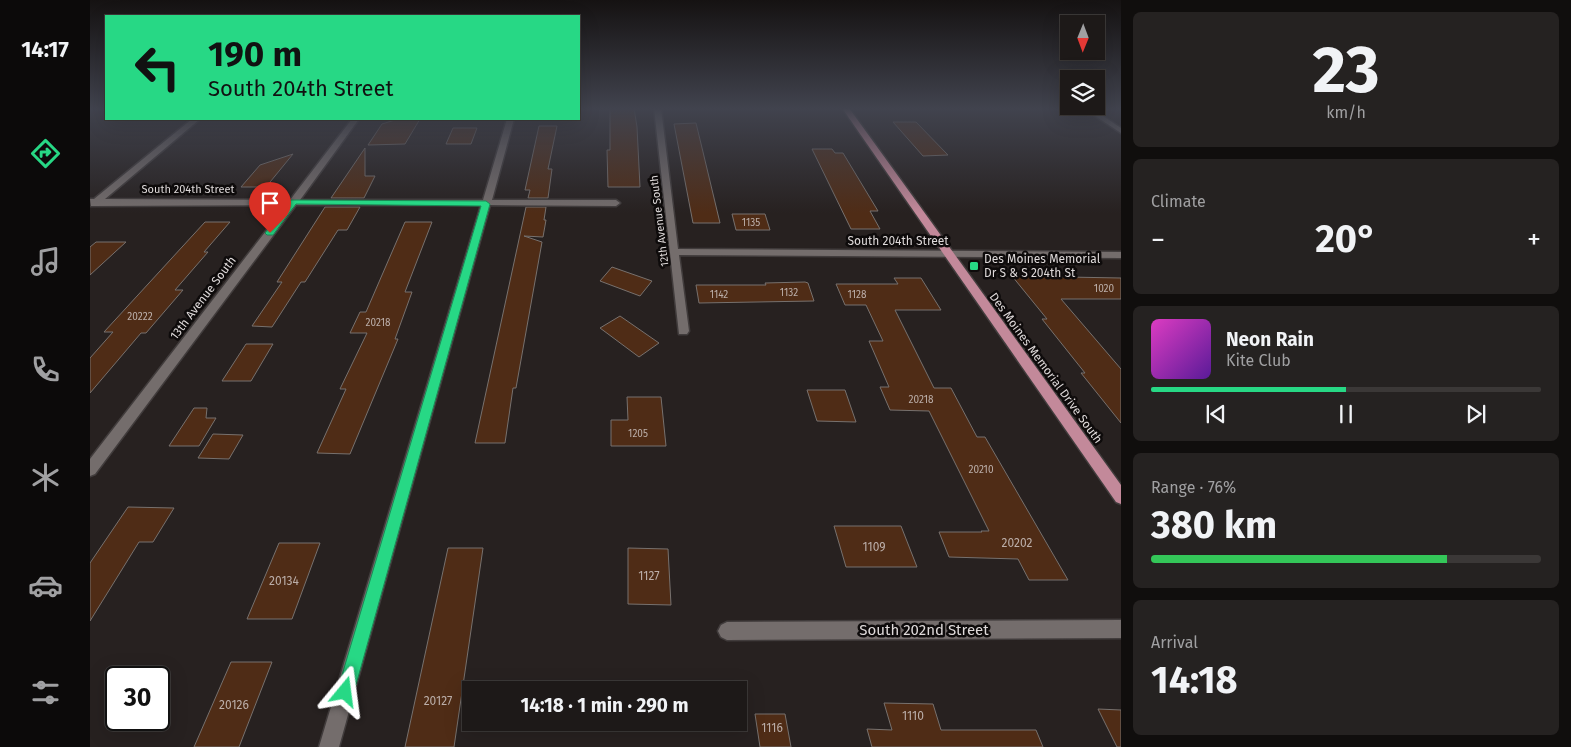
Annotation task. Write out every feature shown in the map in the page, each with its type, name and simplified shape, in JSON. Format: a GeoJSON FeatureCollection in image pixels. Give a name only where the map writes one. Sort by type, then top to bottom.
{"type":"FeatureCollection","features":[{"type":"Feature","properties":{"kind":"main road","name":"Des Moines Memorial Drive South"},"geometry":{"type":"LineString","coordinates":[[869,143],[1121,497]]}},
{"type":"Feature","properties":{"kind":"street"},"geometry":{"type":"LineString","coordinates":[[92,204],[167,143]]}},
{"type":"Feature","properties":{"kind":"street","name":"13th Avenue South"},"geometry":{"type":"LineString","coordinates":[[90,470],[338,143]]}},
{"type":"Feature","properties":{"kind":"street"},"geometry":{"type":"LineString","coordinates":[[330,747],[504,143]]}},
{"type":"Feature","properties":{"kind":"street","name":"12th Avenue South"},"geometry":{"type":"LineString","coordinates":[[661,143],[683,331]]}},
{"type":"Feature","properties":{"kind":"street","name":"South 204th Street"},"geometry":{"type":"LineString","coordinates":[[92,204],[294,202],[616,203]]}},
{"type":"Feature","properties":{"kind":"street","name":"South 204th Street"},"geometry":{"type":"LineString","coordinates":[[674,252],[1121,255]]}},
{"type":"Feature","properties":{"kind":"street","name":"South 202nd Street"},"geometry":{"type":"LineString","coordinates":[[728,631],[1121,628]]}},
{"type":"Feature","properties":{"kind":"building"},"geometry":{"type":"Polygon","coordinates":[[[369,143],[406,143],[405,144],[368,145],[369,143]]]}},
{"type":"Feature","properties":{"kind":"building"},"geometry":{"type":"Polygon","coordinates":[[[446,143],[471,143],[471,144],[446,143]]]}},
{"type":"Feature","properties":{"kind":"building"},"geometry":{"type":"Polygon","coordinates":[[[535,143],[553,143],[548,169],[552,169],[548,198],[528,198],[530,190],[525,190],[535,143]]]}},
{"type":"Feature","properties":{"kind":"building"},"geometry":{"type":"Polygon","coordinates":[[[610,143],[638,143],[640,187],[608,187],[607,150],[610,150],[610,143]]]}},
{"type":"Feature","properties":{"kind":"building"},"geometry":{"type":"Polygon","coordinates":[[[678,143],[701,143],[720,223],[693,223],[678,143]]]}},
{"type":"Feature","properties":{"kind":"building"},"geometry":{"type":"Polygon","coordinates":[[[911,143],[936,143],[948,155],[923,156],[911,143]]]}},
{"type":"Feature","properties":{"kind":"building"},"geometry":{"type":"Polygon","coordinates":[[[365,148],[365,176],[375,176],[364,198],[331,198],[365,148]]]}},
{"type":"Feature","properties":{"kind":"building"},"geometry":{"type":"Polygon","coordinates":[[[812,149],[832,149],[835,153],[843,153],[878,211],[870,211],[880,229],[851,229],[812,149]]]}},
{"type":"Feature","properties":{"kind":"building"},"geometry":{"type":"Polygon","coordinates":[[[293,154],[266,187],[241,187],[260,165],[293,154]]]}},
{"type":"Feature","properties":{"kind":"building"},"geometry":{"type":"Polygon","coordinates":[[[325,207],[360,207],[347,230],[338,230],[305,282],[301,282],[272,327],[252,326],[282,282],[277,282],[325,207]]]}},
{"type":"Feature","properties":{"kind":"building"},"geometry":{"type":"Polygon","coordinates":[[[526,207],[546,207],[544,220],[546,220],[543,237],[524,236],[542,242],[516,388],[513,388],[505,443],[475,443],[526,207]]]}},
{"type":"Feature","properties":{"kind":"building"},"geometry":{"type":"Polygon","coordinates":[[[732,214],[765,214],[770,230],[736,230],[732,214]]]}},
{"type":"Feature","properties":{"kind":"building"},"geometry":{"type":"Polygon","coordinates":[[[205,222],[230,222],[204,252],[208,252],[175,290],[183,290],[146,333],[141,333],[90,393],[90,358],[113,332],[104,332],[205,222]]]}},
{"type":"Feature","properties":{"kind":"building"},"geometry":{"type":"Polygon","coordinates":[[[405,222],[432,222],[405,292],[412,292],[395,339],[398,339],[350,454],[317,453],[346,389],[340,389],[367,333],[350,333],[360,312],[366,312],[405,222]]]}},
{"type":"Feature","properties":{"kind":"building"},"geometry":{"type":"Polygon","coordinates":[[[96,242],[126,242],[90,275],[90,247],[96,242]]]}},
{"type":"Feature","properties":{"kind":"building"},"geometry":{"type":"Polygon","coordinates":[[[612,267],[652,281],[640,296],[600,281],[612,267]]]}},
{"type":"Feature","properties":{"kind":"building"},"geometry":{"type":"Polygon","coordinates":[[[1012,276],[1121,278],[1121,299],[1061,299],[1121,369],[1121,423],[1081,373],[1085,373],[1042,319],[1047,319],[1012,276]]]}},
{"type":"Feature","properties":{"kind":"building"},"geometry":{"type":"Polygon","coordinates":[[[894,278],[921,278],[941,310],[895,310],[934,388],[951,388],[977,437],[985,437],[1068,580],[1029,580],[1018,559],[949,557],[939,532],[989,531],[929,411],[890,410],[880,387],[889,387],[869,341],[883,341],[866,305],[845,305],[836,284],[898,284],[894,278]]]}},
{"type":"Feature","properties":{"kind":"building"},"geometry":{"type":"Polygon","coordinates":[[[765,283],[808,283],[814,301],[699,303],[696,285],[766,285],[765,283]]]}},
{"type":"Feature","properties":{"kind":"building"},"geometry":{"type":"Polygon","coordinates":[[[620,316],[659,343],[639,357],[600,328],[620,316]]]}},
{"type":"Feature","properties":{"kind":"building"},"geometry":{"type":"Polygon","coordinates":[[[246,344],[273,344],[251,381],[222,381],[246,344]]]}},
{"type":"Feature","properties":{"kind":"building"},"geometry":{"type":"Polygon","coordinates":[[[807,390],[845,390],[856,422],[817,421],[807,390]]]}},
{"type":"Feature","properties":{"kind":"building"},"geometry":{"type":"Polygon","coordinates":[[[627,397],[661,397],[666,446],[611,446],[611,420],[628,420],[627,397]]]}},
{"type":"Feature","properties":{"kind":"building"},"geometry":{"type":"Polygon","coordinates":[[[194,408],[207,408],[206,418],[216,418],[199,446],[169,446],[194,408]]]}},
{"type":"Feature","properties":{"kind":"building"},"geometry":{"type":"Polygon","coordinates":[[[213,434],[243,435],[229,459],[198,458],[213,434]]]}},
{"type":"Feature","properties":{"kind":"building"},"geometry":{"type":"Polygon","coordinates":[[[128,507],[174,508],[153,542],[139,542],[90,621],[90,563],[128,507]]]}},
{"type":"Feature","properties":{"kind":"building"},"geometry":{"type":"Polygon","coordinates":[[[834,526],[901,526],[917,567],[846,567],[834,526]]]}},
{"type":"Feature","properties":{"kind":"building"},"geometry":{"type":"Polygon","coordinates":[[[279,543],[320,543],[292,619],[247,619],[279,543]]]}},
{"type":"Feature","properties":{"kind":"building"},"geometry":{"type":"Polygon","coordinates":[[[448,548],[483,548],[464,681],[462,681],[454,747],[405,747],[448,548]]]}},
{"type":"Feature","properties":{"kind":"building"},"geometry":{"type":"Polygon","coordinates":[[[628,548],[668,549],[671,605],[628,604],[628,548]]]}},
{"type":"Feature","properties":{"kind":"building"},"geometry":{"type":"Polygon","coordinates":[[[231,662],[272,662],[239,747],[194,747],[231,662]]]}},
{"type":"Feature","properties":{"kind":"building"},"geometry":{"type":"Polygon","coordinates":[[[884,703],[933,704],[941,730],[1036,730],[1043,747],[872,747],[867,729],[892,730],[884,703]]]}},
{"type":"Feature","properties":{"kind":"building"},"geometry":{"type":"Polygon","coordinates":[[[1098,709],[1121,710],[1121,747],[1117,747],[1098,709]]]}},
{"type":"Feature","properties":{"kind":"building"},"geometry":{"type":"Polygon","coordinates":[[[755,714],[785,714],[791,747],[760,747],[755,714]]]}},
{"type":"Feature","properties":{"kind":"place","name":"Des Moines Memorial Dr S & S 204th St"},"geometry":{"type":"Point","coordinates":[974,266]}},
{"type":"Feature","properties":{"kind":"route"},"geometry":{"type":"LineString","coordinates":[[270,233],[294,202],[486,204],[345,692]]}}]}
